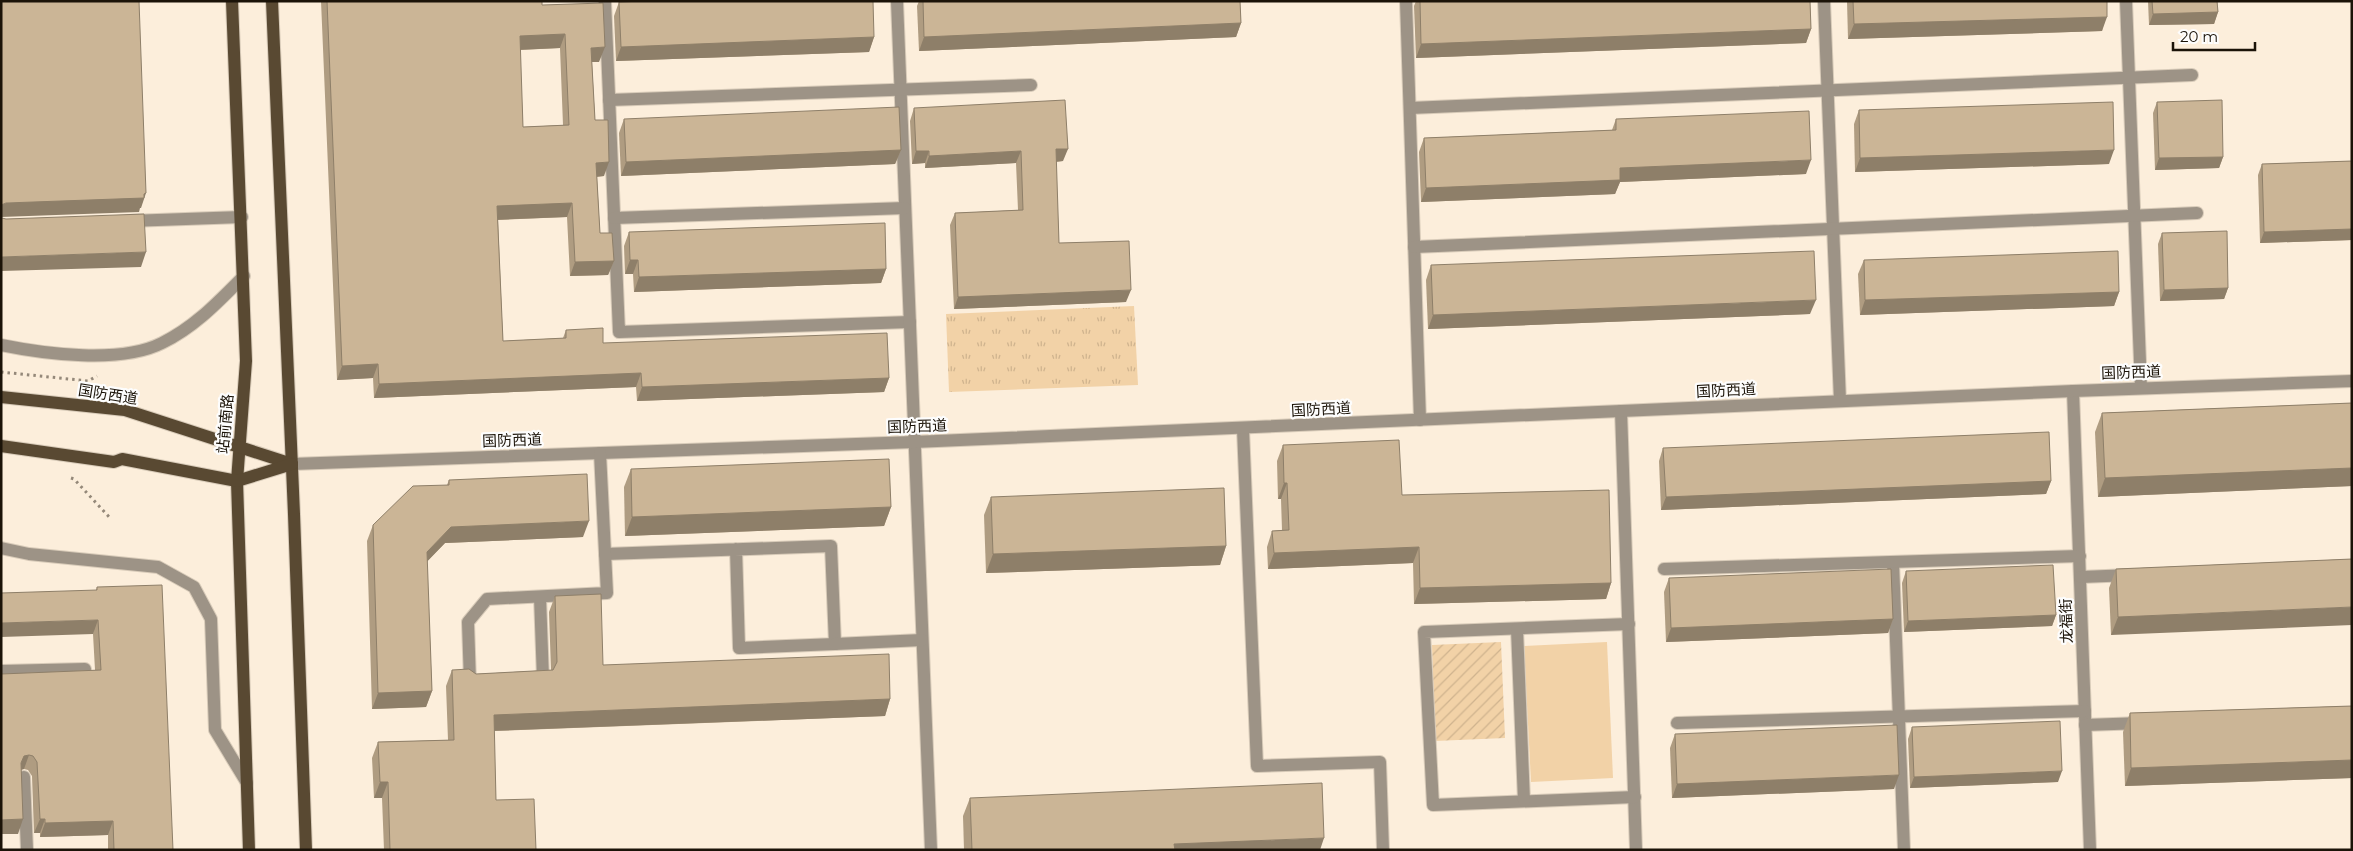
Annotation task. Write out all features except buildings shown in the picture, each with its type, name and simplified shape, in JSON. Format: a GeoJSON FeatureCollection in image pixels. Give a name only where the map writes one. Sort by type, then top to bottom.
{"type":"FeatureCollection","features":[{"type":"Feature","properties":{"kind":"main road","name":"站前南路"},"geometry":{"type":"LineString","coordinates":[[232,1],[242,216],[246,361],[237,481],[249,850]]}},
{"type":"Feature","properties":{"kind":"main road"},"geometry":{"type":"LineString","coordinates":[[272,1],[306,850]]}},
{"type":"Feature","properties":{"kind":"main road","name":"国防西道"},"geometry":{"type":"LineString","coordinates":[[1,397],[125,410],[292,464]]}},
{"type":"Feature","properties":{"kind":"main road","name":"国防西道"},"geometry":{"type":"LineString","coordinates":[[1,446],[114,462],[122,459],[237,481],[292,464]]}},
{"type":"Feature","properties":{"kind":"street"},"geometry":{"type":"LineString","coordinates":[[605,1],[619,332],[910,322]]}},
{"type":"Feature","properties":{"kind":"street"},"geometry":{"type":"LineString","coordinates":[[897,1],[931,850]]}},
{"type":"Feature","properties":{"kind":"street"},"geometry":{"type":"LineString","coordinates":[[1406,1],[1420,420]]}},
{"type":"Feature","properties":{"kind":"street"},"geometry":{"type":"LineString","coordinates":[[1824,1],[1840,401]]}},
{"type":"Feature","properties":{"kind":"street"},"geometry":{"type":"LineString","coordinates":[[2126,1],[2141,388]]}},
{"type":"Feature","properties":{"kind":"street"},"geometry":{"type":"LineString","coordinates":[[1410,108],[2192,75]]}},
{"type":"Feature","properties":{"kind":"street"},"geometry":{"type":"LineString","coordinates":[[609,100],[1032,85]]}},
{"type":"Feature","properties":{"kind":"street"},"geometry":{"type":"LineString","coordinates":[[614,218],[905,208]]}},
{"type":"Feature","properties":{"kind":"street"},"geometry":{"type":"LineString","coordinates":[[1414,247],[2197,213]]}},
{"type":"Feature","properties":{"kind":"street"},"geometry":{"type":"LineString","coordinates":[[117,221],[242,216]]}},
{"type":"Feature","properties":{"kind":"street"},"geometry":{"type":"LineString","coordinates":[[1,345],[31,351],[118,356],[161,344],[204,316],[244,276]]}},
{"type":"Feature","properties":{"kind":"street","name":"国防西道"},"geometry":{"type":"LineString","coordinates":[[292,464],[1243,429],[1840,401],[2352,381]]}},
{"type":"Feature","properties":{"kind":"street","name":"龙福街"},"geometry":{"type":"LineString","coordinates":[[2073,391],[2090,850]]}},
{"type":"Feature","properties":{"kind":"street"},"geometry":{"type":"LineString","coordinates":[[1621,411],[1636,850]]}},
{"type":"Feature","properties":{"kind":"street"},"geometry":{"type":"LineString","coordinates":[[1243,429],[1257,766],[1380,762],[1383,850]]}},
{"type":"Feature","properties":{"kind":"street"},"geometry":{"type":"LineString","coordinates":[[490,681],[470,682],[468,622],[487,599],[607,593],[600,453]]}},
{"type":"Feature","properties":{"kind":"street"},"geometry":{"type":"LineString","coordinates":[[605,554],[831,546],[835,644]]}},
{"type":"Feature","properties":{"kind":"street"},"geometry":{"type":"LineString","coordinates":[[1,548],[29,554],[158,567],[194,588],[211,619],[215,730],[247,783]]}},
{"type":"Feature","properties":{"kind":"street"},"geometry":{"type":"LineString","coordinates":[[736,549],[739,648],[922,640]]}},
{"type":"Feature","properties":{"kind":"street"},"geometry":{"type":"LineString","coordinates":[[1664,569],[2080,556]]}},
{"type":"Feature","properties":{"kind":"street"},"geometry":{"type":"LineString","coordinates":[[1893,562],[1904,850]]}},
{"type":"Feature","properties":{"kind":"street"},"geometry":{"type":"LineString","coordinates":[[2081,577],[2148,575]]}},
{"type":"Feature","properties":{"kind":"street"},"geometry":{"type":"LineString","coordinates":[[519,680],[543,679],[540,597]]}},
{"type":"Feature","properties":{"kind":"street"},"geometry":{"type":"LineString","coordinates":[[1628,624],[1424,632],[1433,805],[1634,797]]}},
{"type":"Feature","properties":{"kind":"street"},"geometry":{"type":"LineString","coordinates":[[1517,629],[1524,801]]}},
{"type":"Feature","properties":{"kind":"street"},"geometry":{"type":"LineString","coordinates":[[1,671],[85,669]]}},
{"type":"Feature","properties":{"kind":"street"},"geometry":{"type":"LineString","coordinates":[[1677,723],[2085,711]]}},
{"type":"Feature","properties":{"kind":"street"},"geometry":{"type":"LineString","coordinates":[[2085,725],[2154,722]]}},
{"type":"Feature","properties":{"kind":"street"},"geometry":{"type":"LineString","coordinates":[[24,777],[27,850]]}},
{"type":"Feature","properties":{"kind":"path"},"geometry":{"type":"LineString","coordinates":[[65,477],[74,478],[111,519]]}},
{"type":"Feature","properties":{"kind":"green space"},"geometry":{"type":"Polygon","coordinates":[[[1134,306],[1138,385],[949,392],[946,314],[1134,306]]]}},
{"type":"Feature","properties":{"kind":"green space"},"geometry":{"type":"Polygon","coordinates":[[[1501,642],[1505,738],[1435,741],[1432,645],[1501,642]]]}},
{"type":"Feature","properties":{"kind":"green space"},"geometry":{"type":"Polygon","coordinates":[[[1607,642],[1613,778],[1531,782],[1524,646],[1607,642]]]}}]}
